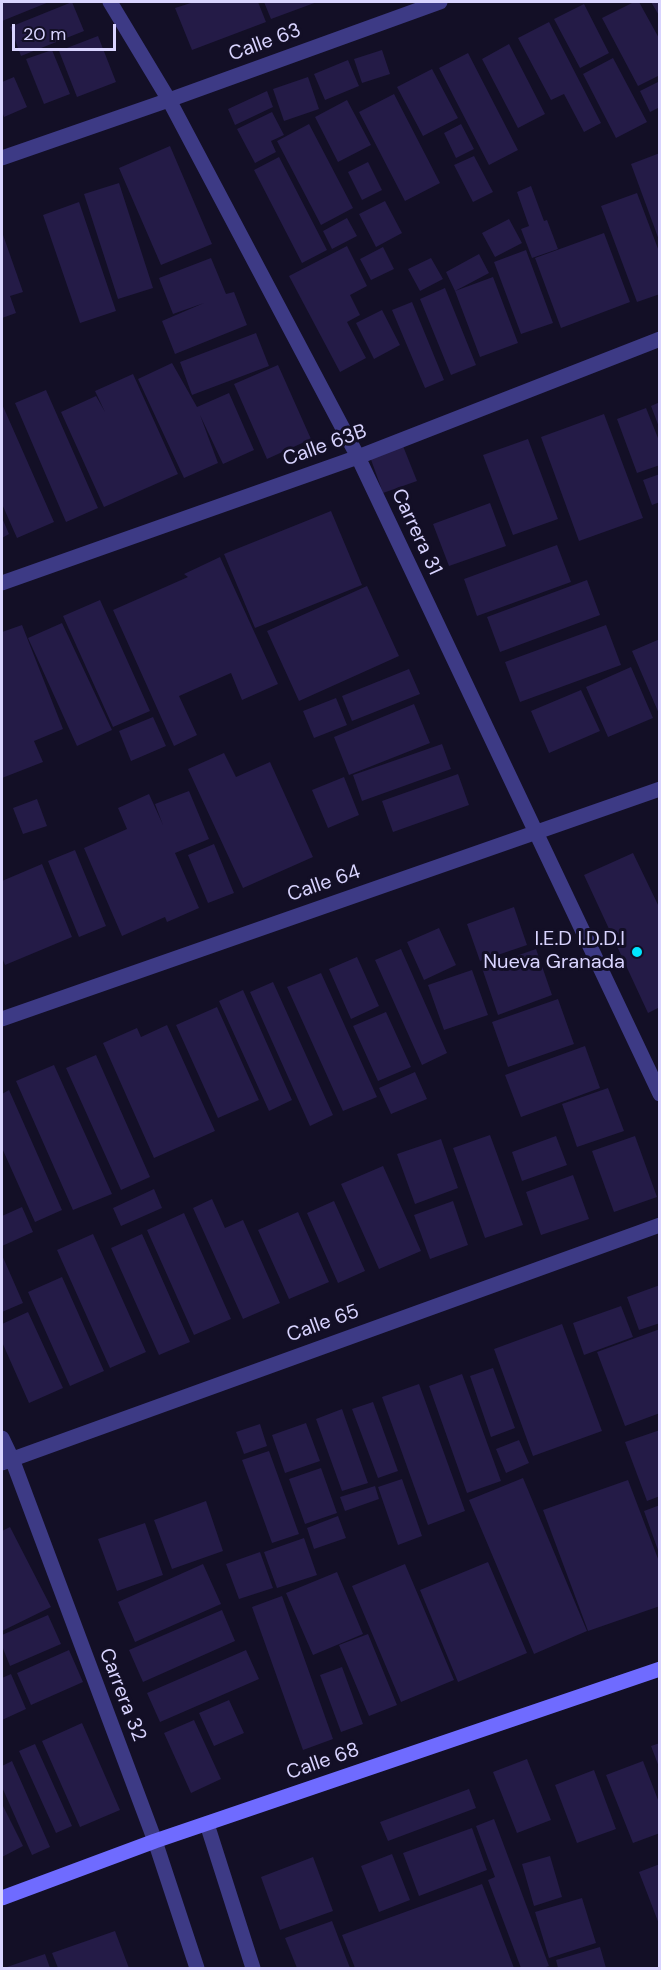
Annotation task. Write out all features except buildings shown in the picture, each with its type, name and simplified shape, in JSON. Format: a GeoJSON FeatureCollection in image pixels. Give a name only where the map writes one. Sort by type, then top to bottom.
{"type":"FeatureCollection","features":[{"type":"Feature","properties":{"kind":"street","name":"Carrera 31"},"geometry":{"type":"LineString","coordinates":[[110,2],[169,100],[358,457],[660,1094]]}},
{"type":"Feature","properties":{"kind":"street","name":"Calle 63"},"geometry":{"type":"LineString","coordinates":[[2,158],[440,2]]}},
{"type":"Feature","properties":{"kind":"street","name":"Calle 63B"},"geometry":{"type":"LineString","coordinates":[[2,583],[358,457],[660,339]]}},
{"type":"Feature","properties":{"kind":"street","name":"Calle 64"},"geometry":{"type":"LineString","coordinates":[[2,1019],[660,789]]}},
{"type":"Feature","properties":{"kind":"street","name":"Calle 65"},"geometry":{"type":"LineString","coordinates":[[7,1461],[660,1225]]}},
{"type":"Feature","properties":{"kind":"street","name":"Carrera 32"},"geometry":{"type":"LineString","coordinates":[[2,1438],[7,1461],[155,1840],[197,1968]]}},
{"type":"Feature","properties":{"kind":"street","name":"Calle 68"},"geometry":{"type":"LineString","coordinates":[[2,1898],[155,1840],[660,1669]]}},
{"type":"Feature","properties":{"kind":"street"},"geometry":{"type":"LineString","coordinates":[[207,1824],[254,1968]]}},
{"type":"Feature","properties":{"kind":"place","name":"I.E.D I.D.D.I Nueva Granada"},"geometry":{"type":"Point","coordinates":[637,952]}}]}
